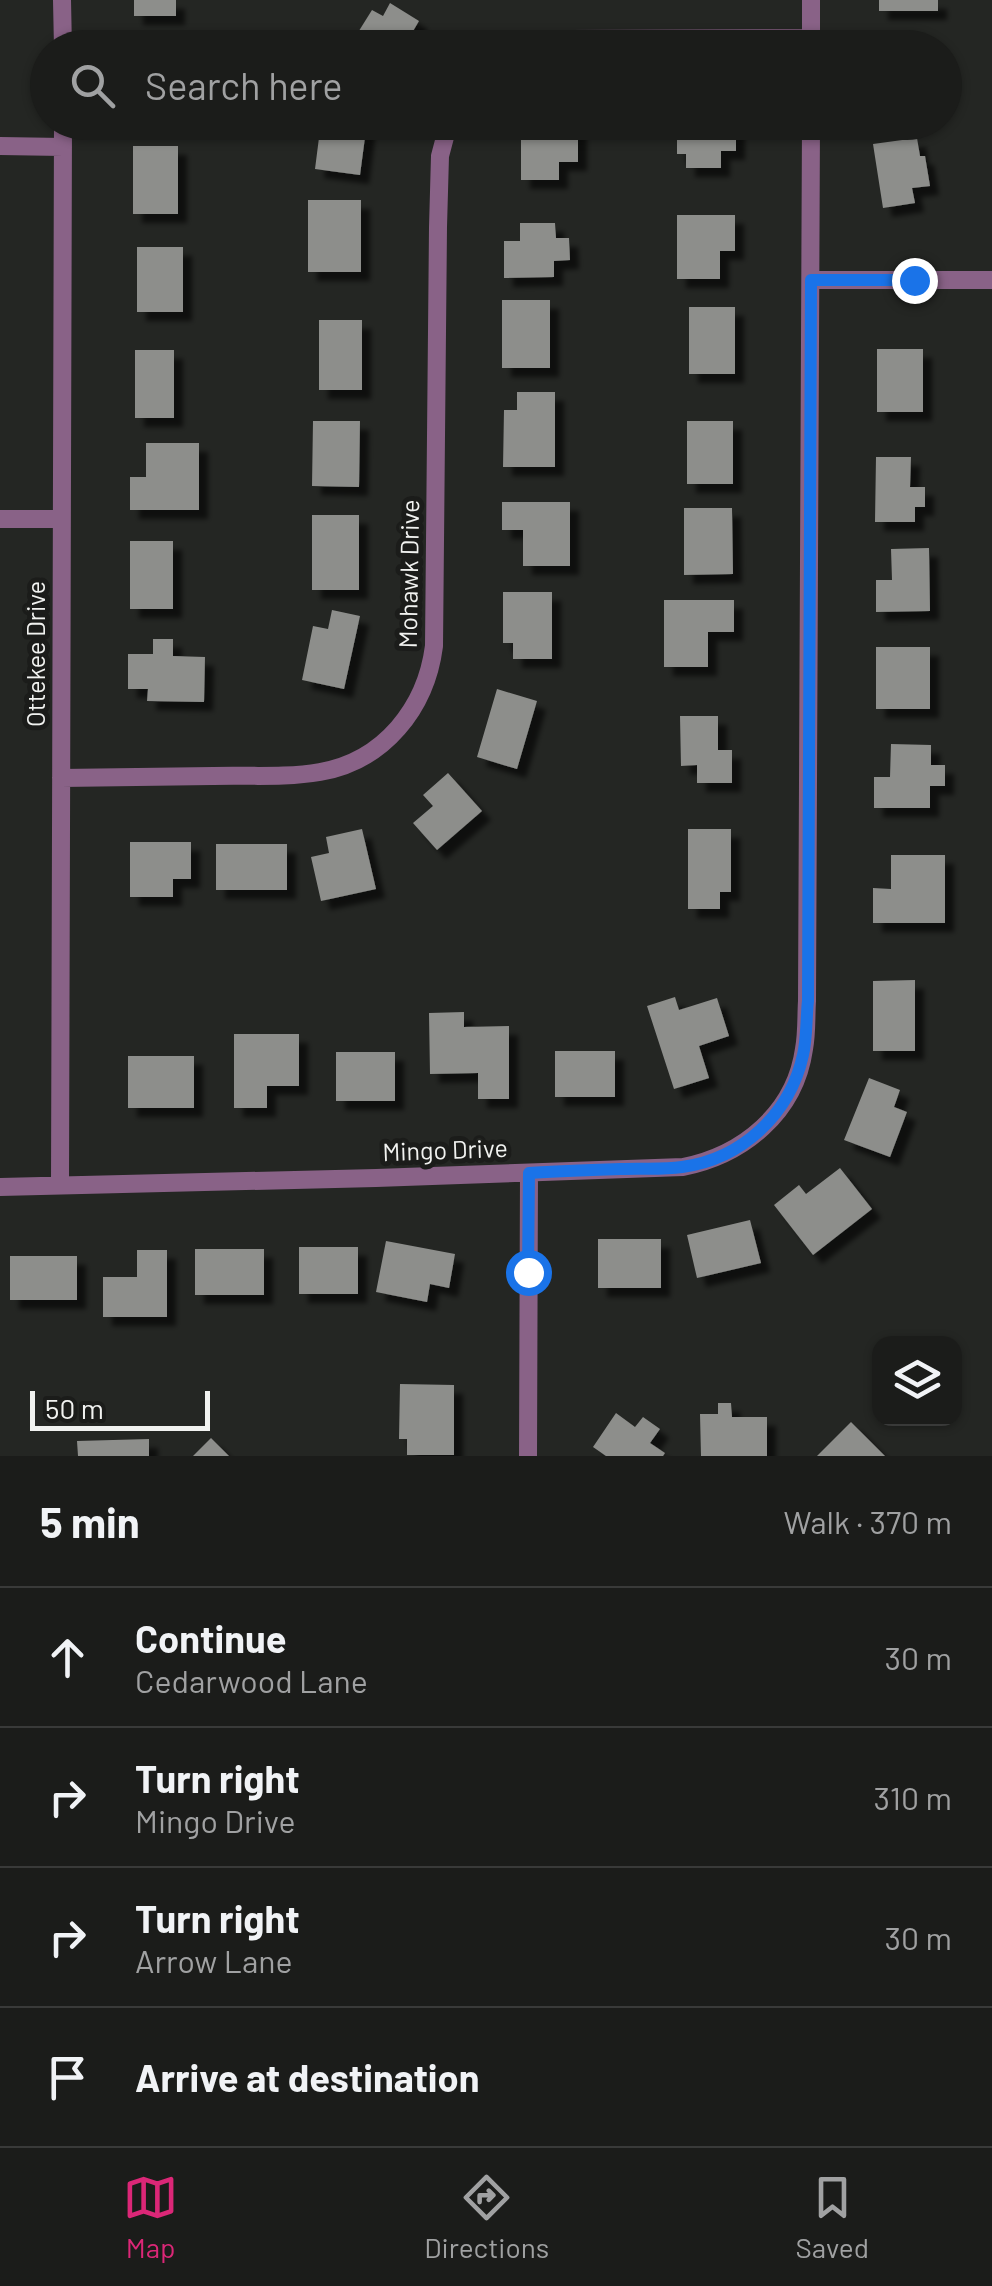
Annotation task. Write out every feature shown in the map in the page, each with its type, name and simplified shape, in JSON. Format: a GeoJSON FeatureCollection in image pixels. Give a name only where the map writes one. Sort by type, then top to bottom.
{"type":"FeatureCollection","features":[{"type":"Feature","properties":{"kind":"street"},"geometry":{"type":"LineString","coordinates":[[62,0],[63,30]]}},
{"type":"Feature","properties":{"kind":"street"},"geometry":{"type":"LineString","coordinates":[[811,0],[811,30]]}},
{"type":"Feature","properties":{"kind":"street","name":"Ottekee Drive"},"geometry":{"type":"LineString","coordinates":[[60,1186],[63,140]]}},
{"type":"Feature","properties":{"kind":"street","name":"Mohawk Drive"},"geometry":{"type":"LineString","coordinates":[[61,778],[316,773],[369,754],[397,730],[419,700],[427,683],[434,646],[440,156],[444,140]]}},
{"type":"Feature","properties":{"kind":"street","name":"Mingo Drive"},"geometry":{"type":"LineString","coordinates":[[0,1187],[664,1169],[718,1158],[749,1140],[775,1115],[800,1067],[808,1001],[811,140]]}},
{"type":"Feature","properties":{"kind":"street"},"geometry":{"type":"LineString","coordinates":[[0,146],[63,147]]}},
{"type":"Feature","properties":{"kind":"street"},"geometry":{"type":"LineString","coordinates":[[811,280],[992,280]]}},
{"type":"Feature","properties":{"kind":"street"},"geometry":{"type":"LineString","coordinates":[[0,519],[61,519]]}},
{"type":"Feature","properties":{"kind":"street"},"geometry":{"type":"LineString","coordinates":[[528,1456],[529,1173]]}},
{"type":"Feature","properties":{"kind":"building"},"geometry":{"type":"Polygon","coordinates":[[[134,0],[176,0],[176,16],[134,16],[134,0]]]}},
{"type":"Feature","properties":{"kind":"building"},"geometry":{"type":"Polygon","coordinates":[[[879,0],[938,0],[938,11],[879,11],[879,0]]]}},
{"type":"Feature","properties":{"kind":"building"},"geometry":{"type":"Polygon","coordinates":[[[390,3],[419,21],[414,30],[360,30],[372,10],[383,16],[390,3]]]}},
{"type":"Feature","properties":{"kind":"building"},"geometry":{"type":"Polygon","coordinates":[[[319,140],[365,140],[360,175],[315,169],[319,140]]]}},
{"type":"Feature","properties":{"kind":"building"},"geometry":{"type":"Polygon","coordinates":[[[521,140],[578,140],[578,162],[559,162],[559,180],[521,180],[521,140]]]}},
{"type":"Feature","properties":{"kind":"building"},"geometry":{"type":"Polygon","coordinates":[[[677,140],[736,140],[736,151],[721,151],[721,168],[686,168],[686,154],[677,154],[677,140]]]}},
{"type":"Feature","properties":{"kind":"building"},"geometry":{"type":"Polygon","coordinates":[[[917,140],[920,156],[925,156],[930,186],[912,188],[915,203],[883,208],[873,144],[917,140]]]}},
{"type":"Feature","properties":{"kind":"building"},"geometry":{"type":"Polygon","coordinates":[[[133,146],[178,146],[178,214],[133,214],[133,146]]]}},
{"type":"Feature","properties":{"kind":"building"},"geometry":{"type":"Polygon","coordinates":[[[308,200],[361,200],[361,272],[308,272],[308,200]]]}},
{"type":"Feature","properties":{"kind":"building"},"geometry":{"type":"Polygon","coordinates":[[[677,215],[735,215],[735,251],[720,251],[720,279],[677,279],[677,215]]]}},
{"type":"Feature","properties":{"kind":"building"},"geometry":{"type":"Polygon","coordinates":[[[520,223],[555,223],[556,238],[569,238],[570,260],[554,261],[554,277],[504,278],[504,241],[520,241],[520,223]]]}},
{"type":"Feature","properties":{"kind":"building"},"geometry":{"type":"Polygon","coordinates":[[[137,247],[183,247],[183,312],[137,312],[137,247]]]}},
{"type":"Feature","properties":{"kind":"building"},"geometry":{"type":"Polygon","coordinates":[[[502,300],[550,300],[550,368],[502,368],[502,300]]]}},
{"type":"Feature","properties":{"kind":"building"},"geometry":{"type":"Polygon","coordinates":[[[689,307],[735,307],[735,374],[689,374],[689,307]]]}},
{"type":"Feature","properties":{"kind":"building"},"geometry":{"type":"Polygon","coordinates":[[[319,320],[362,320],[362,390],[319,390],[319,320]]]}},
{"type":"Feature","properties":{"kind":"building"},"geometry":{"type":"Polygon","coordinates":[[[877,349],[923,349],[923,412],[877,412],[877,349]]]}},
{"type":"Feature","properties":{"kind":"building"},"geometry":{"type":"Polygon","coordinates":[[[135,350],[174,350],[174,418],[135,418],[135,350]]]}},
{"type":"Feature","properties":{"kind":"building"},"geometry":{"type":"Polygon","coordinates":[[[517,392],[555,392],[555,467],[503,467],[504,410],[517,410],[517,392]]]}},
{"type":"Feature","properties":{"kind":"building"},"geometry":{"type":"Polygon","coordinates":[[[313,421],[360,421],[359,487],[312,486],[313,421]]]}},
{"type":"Feature","properties":{"kind":"building"},"geometry":{"type":"Polygon","coordinates":[[[687,421],[733,421],[733,484],[687,484],[687,421]]]}},
{"type":"Feature","properties":{"kind":"building"},"geometry":{"type":"Polygon","coordinates":[[[146,443],[199,443],[199,510],[130,510],[130,477],[146,477],[146,443]]]}},
{"type":"Feature","properties":{"kind":"building"},"geometry":{"type":"Polygon","coordinates":[[[876,457],[911,457],[910,487],[925,487],[925,507],[915,507],[915,522],[875,522],[876,457]]]}},
{"type":"Feature","properties":{"kind":"building"},"geometry":{"type":"Polygon","coordinates":[[[502,502],[570,502],[570,566],[523,566],[523,530],[502,530],[502,502]]]}},
{"type":"Feature","properties":{"kind":"building"},"geometry":{"type":"Polygon","coordinates":[[[684,508],[732,508],[733,574],[684,575],[684,508]]]}},
{"type":"Feature","properties":{"kind":"building"},"geometry":{"type":"Polygon","coordinates":[[[312,515],[359,515],[359,590],[312,590],[312,515]]]}},
{"type":"Feature","properties":{"kind":"building"},"geometry":{"type":"Polygon","coordinates":[[[130,541],[173,541],[173,609],[130,609],[130,541]]]}},
{"type":"Feature","properties":{"kind":"building"},"geometry":{"type":"Polygon","coordinates":[[[929,548],[930,611],[876,612],[876,580],[892,580],[891,549],[929,548]]]}},
{"type":"Feature","properties":{"kind":"building"},"geometry":{"type":"Polygon","coordinates":[[[503,592],[552,592],[552,659],[513,659],[513,643],[503,643],[503,592]]]}},
{"type":"Feature","properties":{"kind":"building"},"geometry":{"type":"Polygon","coordinates":[[[664,600],[734,600],[734,632],[708,632],[708,667],[664,667],[664,600]]]}},
{"type":"Feature","properties":{"kind":"building"},"geometry":{"type":"Polygon","coordinates":[[[332,610],[360,616],[344,689],[302,680],[313,626],[328,629],[332,610]]]}},
{"type":"Feature","properties":{"kind":"building"},"geometry":{"type":"Polygon","coordinates":[[[153,639],[173,639],[173,656],[205,657],[204,702],[147,701],[148,689],[128,689],[128,654],[153,654],[153,639]]]}},
{"type":"Feature","properties":{"kind":"building"},"geometry":{"type":"Polygon","coordinates":[[[876,647],[930,647],[930,709],[876,709],[876,647]]]}},
{"type":"Feature","properties":{"kind":"building"},"geometry":{"type":"Polygon","coordinates":[[[497,689],[537,701],[517,769],[477,757],[497,689]]]}},
{"type":"Feature","properties":{"kind":"building"},"geometry":{"type":"Polygon","coordinates":[[[680,716],[718,716],[718,750],[732,750],[732,783],[697,783],[697,765],[681,766],[680,716]]]}},
{"type":"Feature","properties":{"kind":"building"},"geometry":{"type":"Polygon","coordinates":[[[891,744],[931,745],[931,765],[945,765],[945,786],[930,786],[930,808],[874,808],[874,777],[890,777],[891,744]]]}},
{"type":"Feature","properties":{"kind":"building"},"geometry":{"type":"Polygon","coordinates":[[[448,773],[482,811],[437,850],[413,823],[433,806],[423,795],[448,773]]]}},
{"type":"Feature","properties":{"kind":"building"},"geometry":{"type":"Polygon","coordinates":[[[362,829],[376,889],[321,901],[311,857],[329,853],[326,837],[362,829]]]}},
{"type":"Feature","properties":{"kind":"building"},"geometry":{"type":"Polygon","coordinates":[[[688,829],[731,829],[731,892],[720,892],[720,909],[688,909],[688,829]]]}},
{"type":"Feature","properties":{"kind":"building"},"geometry":{"type":"Polygon","coordinates":[[[130,842],[191,842],[191,879],[173,879],[173,897],[130,897],[130,842]]]}},
{"type":"Feature","properties":{"kind":"building"},"geometry":{"type":"Polygon","coordinates":[[[216,844],[287,844],[287,890],[216,890],[216,844]]]}},
{"type":"Feature","properties":{"kind":"building"},"geometry":{"type":"Polygon","coordinates":[[[891,855],[945,855],[945,923],[873,923],[873,888],[891,889],[891,855]]]}},
{"type":"Feature","properties":{"kind":"building"},"geometry":{"type":"Polygon","coordinates":[[[915,980],[915,1051],[873,1051],[873,981],[915,980]]]}},
{"type":"Feature","properties":{"kind":"building"},"geometry":{"type":"Polygon","coordinates":[[[675,997],[679,1010],[717,998],[729,1036],[699,1046],[709,1078],[674,1089],[647,1006],[675,997]]]}},
{"type":"Feature","properties":{"kind":"building"},"geometry":{"type":"Polygon","coordinates":[[[464,1012],[464,1027],[509,1026],[509,1099],[478,1099],[478,1073],[430,1074],[429,1013],[464,1012]]]}},
{"type":"Feature","properties":{"kind":"building"},"geometry":{"type":"Polygon","coordinates":[[[234,1034],[299,1034],[299,1086],[267,1086],[267,1108],[234,1108],[234,1034]]]}},
{"type":"Feature","properties":{"kind":"building"},"geometry":{"type":"Polygon","coordinates":[[[555,1051],[615,1051],[615,1097],[555,1097],[555,1051]]]}},
{"type":"Feature","properties":{"kind":"building"},"geometry":{"type":"Polygon","coordinates":[[[336,1052],[395,1052],[395,1101],[336,1101],[336,1052]]]}},
{"type":"Feature","properties":{"kind":"building"},"geometry":{"type":"Polygon","coordinates":[[[128,1056],[194,1056],[194,1108],[128,1108],[128,1056]]]}},
{"type":"Feature","properties":{"kind":"building"},"geometry":{"type":"Polygon","coordinates":[[[869,1078],[900,1090],[894,1107],[907,1112],[890,1157],[844,1140],[869,1078]]]}},
{"type":"Feature","properties":{"kind":"building"},"geometry":{"type":"Polygon","coordinates":[[[840,1168],[872,1209],[813,1255],[774,1205],[799,1185],[806,1194],[840,1168]]]}},
{"type":"Feature","properties":{"kind":"building"},"geometry":{"type":"Polygon","coordinates":[[[750,1220],[761,1263],[697,1278],[687,1235],[750,1220]]]}},
{"type":"Feature","properties":{"kind":"building"},"geometry":{"type":"Polygon","coordinates":[[[598,1239],[661,1239],[661,1288],[598,1288],[598,1239]]]}},
{"type":"Feature","properties":{"kind":"building"},"geometry":{"type":"Polygon","coordinates":[[[386,1241],[455,1254],[449,1288],[430,1284],[427,1302],[376,1292],[386,1241]]]}},
{"type":"Feature","properties":{"kind":"building"},"geometry":{"type":"Polygon","coordinates":[[[299,1247],[358,1247],[358,1294],[299,1294],[299,1247]]]}},
{"type":"Feature","properties":{"kind":"building"},"geometry":{"type":"Polygon","coordinates":[[[195,1249],[264,1249],[264,1295],[195,1295],[195,1249]]]}},
{"type":"Feature","properties":{"kind":"building"},"geometry":{"type":"Polygon","coordinates":[[[137,1250],[167,1250],[167,1317],[103,1317],[103,1277],[137,1277],[137,1250]]]}},
{"type":"Feature","properties":{"kind":"building"},"geometry":{"type":"Polygon","coordinates":[[[10,1256],[77,1256],[77,1300],[10,1300],[10,1256]]]}},
{"type":"Feature","properties":{"kind":"building"},"geometry":{"type":"Polygon","coordinates":[[[400,1384],[454,1385],[454,1455],[407,1455],[407,1439],[399,1439],[400,1384]]]}},
{"type":"Feature","properties":{"kind":"building"},"geometry":{"type":"Polygon","coordinates":[[[718,1403],[731,1403],[732,1417],[767,1417],[767,1456],[701,1456],[700,1414],[718,1414],[718,1403]]]}},
{"type":"Feature","properties":{"kind":"building"},"geometry":{"type":"Polygon","coordinates":[[[616,1413],[635,1427],[643,1417],[660,1429],[650,1443],[665,1453],[663,1456],[606,1456],[593,1447],[616,1413]]]}},
{"type":"Feature","properties":{"kind":"building"},"geometry":{"type":"Polygon","coordinates":[[[851,1422],[885,1456],[817,1456],[851,1422]]]}},
{"type":"Feature","properties":{"kind":"building"},"geometry":{"type":"Polygon","coordinates":[[[211,1438],[229,1456],[193,1456],[211,1438]]]}},
{"type":"Feature","properties":{"kind":"building"},"geometry":{"type":"Polygon","coordinates":[[[149,1439],[149,1456],[78,1456],[77,1441],[149,1439]]]}},
{"type":"Feature","properties":{"kind":"route"},"geometry":{"type":"LineString","coordinates":[[528,1272],[529,1173],[664,1169],[718,1158],[763,1128],[794,1084],[804,1049],[808,1001],[811,280],[914,280]]}}]}
